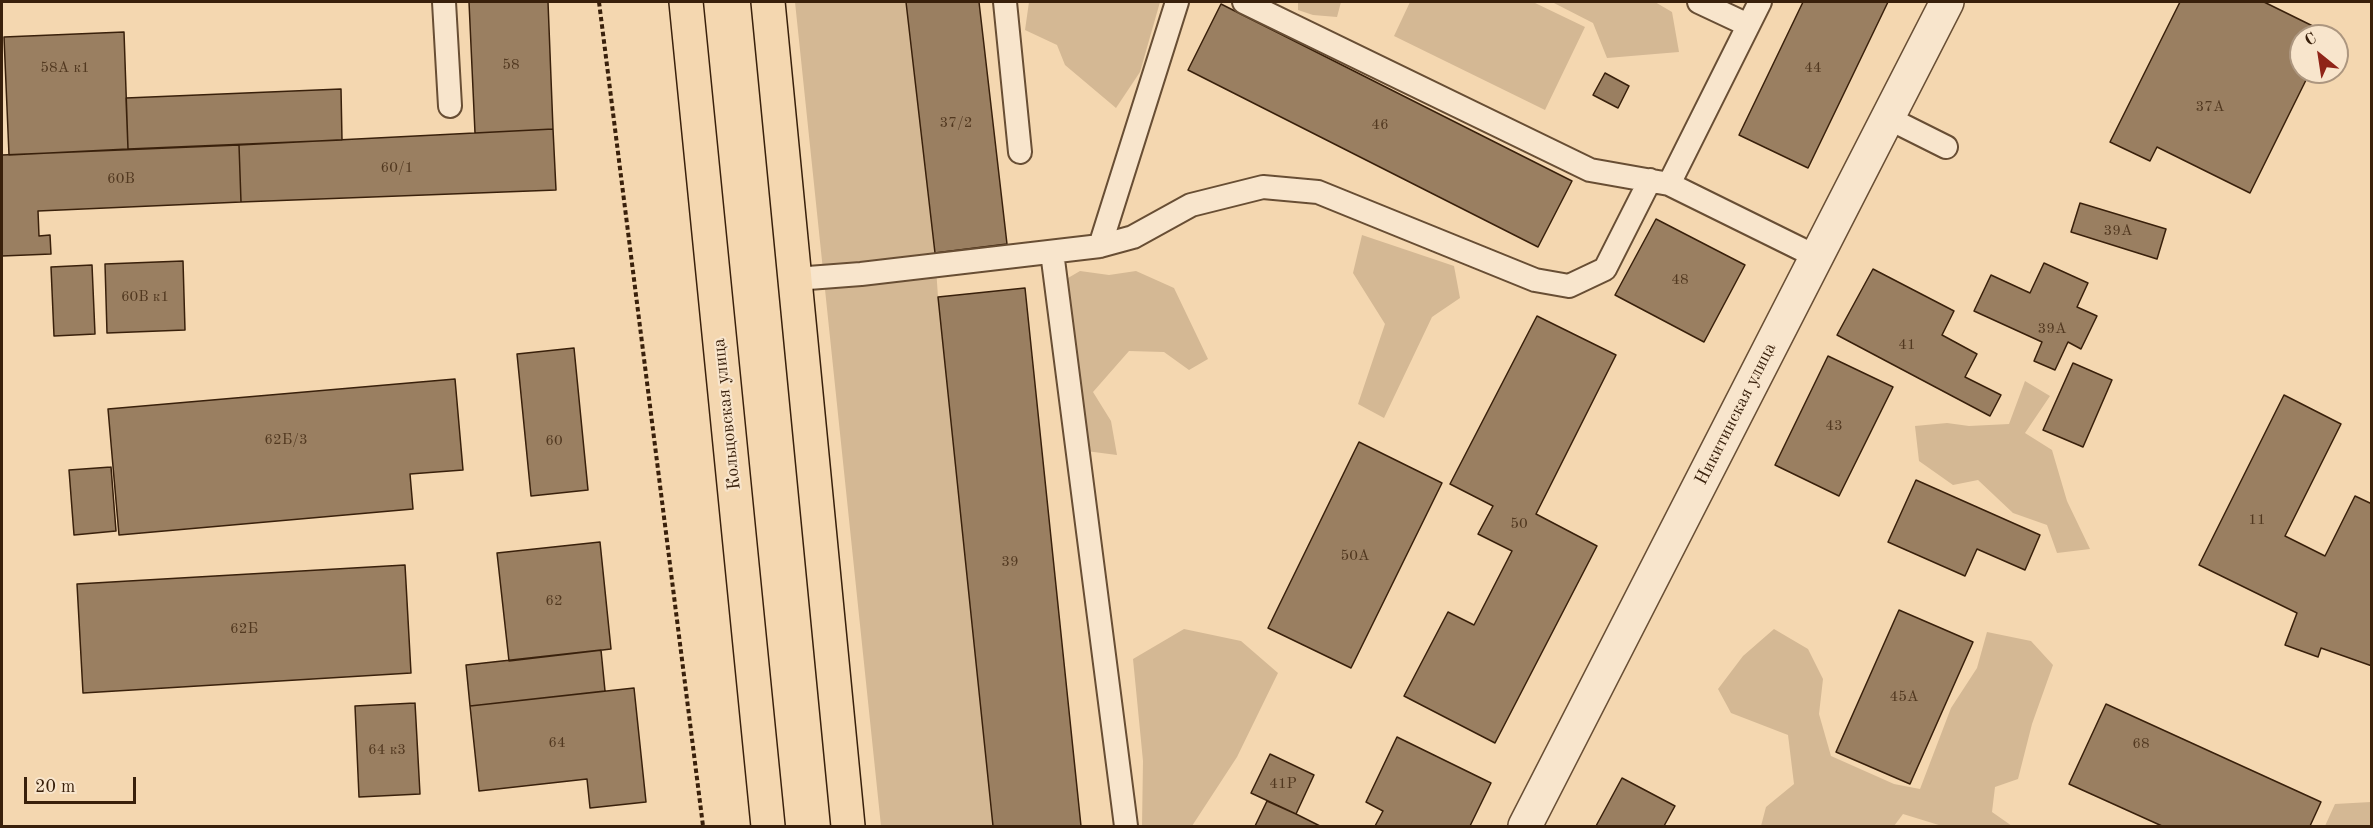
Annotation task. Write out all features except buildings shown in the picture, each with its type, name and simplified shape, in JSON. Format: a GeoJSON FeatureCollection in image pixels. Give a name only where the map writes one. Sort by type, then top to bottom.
{"type":"FeatureCollection","features":[{"type":"Feature","properties":{"kind":"main road","name":"Кольцовская улица"},"geometry":{"type":"LineString","coordinates":[[686,2],[768,826]]}},
{"type":"Feature","properties":{"kind":"main road"},"geometry":{"type":"LineString","coordinates":[[768,2],[848,826]]}},
{"type":"Feature","properties":{"kind":"street","name":"Никитинская улица"},"geometry":{"type":"LineString","coordinates":[[1525,826],[1947,2]]}},
{"type":"Feature","properties":{"kind":"lane"},"geometry":{"type":"LineString","coordinates":[[444,2],[450,106]]}},
{"type":"Feature","properties":{"kind":"lane"},"geometry":{"type":"LineString","coordinates":[[1005,2],[1020,152]]}},
{"type":"Feature","properties":{"kind":"lane"},"geometry":{"type":"LineString","coordinates":[[1100,246],[1177,2]]}},
{"type":"Feature","properties":{"kind":"lane"},"geometry":{"type":"LineString","coordinates":[[1244,2],[1590,170],[1660,182],[1817,257]]}},
{"type":"Feature","properties":{"kind":"lane"},"geometry":{"type":"LineString","coordinates":[[1699,2],[1748,25]]}},
{"type":"Feature","properties":{"kind":"lane"},"geometry":{"type":"LineString","coordinates":[[795,279],[861,274],[1100,246],[1133,237],[1191,205],[1263,187],[1318,192],[1535,280],[1569,286],[1605,269],[1660,182],[1760,2]]}},
{"type":"Feature","properties":{"kind":"lane"},"geometry":{"type":"LineString","coordinates":[[1888,118],[1946,147]]}},
{"type":"Feature","properties":{"kind":"lane"},"geometry":{"type":"LineString","coordinates":[[1052,252],[1126,826]]}},
{"type":"Feature","properties":{"kind":"path"},"geometry":{"type":"LineString","coordinates":[[599,2],[704,826]]}},
{"type":"Feature","properties":{"kind":"shaded area"},"geometry":{"type":"Polygon","coordinates":[[[795,2],[906,2],[935,253],[993,826],[881,826],[795,2]]]}},
{"type":"Feature","properties":{"kind":"shaded area"},"geometry":{"type":"Polygon","coordinates":[[[1029,2],[1160,2],[1140,72],[1116,108],[1065,65],[1057,45],[1025,30],[1029,2]]]}},
{"type":"Feature","properties":{"kind":"shaded area"},"geometry":{"type":"Polygon","coordinates":[[[1298,2],[1341,2],[1337,17],[1313,15],[1298,10],[1298,2]]]}},
{"type":"Feature","properties":{"kind":"shaded area"},"geometry":{"type":"Polygon","coordinates":[[[1410,2],[1533,2],[1585,27],[1545,110],[1394,36],[1410,2]]]}},
{"type":"Feature","properties":{"kind":"shaded area"},"geometry":{"type":"Polygon","coordinates":[[[1552,2],[1655,2],[1672,12],[1679,52],[1607,58],[1593,23],[1552,2]]]}},
{"type":"Feature","properties":{"kind":"shaded area"},"geometry":{"type":"Polygon","coordinates":[[[1362,235],[1454,266],[1460,298],[1432,317],[1384,418],[1358,404],[1385,324],[1353,273],[1362,235]]]}},
{"type":"Feature","properties":{"kind":"shaded area"},"geometry":{"type":"Polygon","coordinates":[[[1080,271],[1109,275],[1136,271],[1174,288],[1208,359],[1189,370],[1164,352],[1129,351],[1093,392],[1111,421],[1117,455],[1086,451],[1077,387],[1068,278],[1080,271]]]}},
{"type":"Feature","properties":{"kind":"shaded area"},"geometry":{"type":"Polygon","coordinates":[[[2025,381],[2050,396],[2025,433],[2052,450],[2067,501],[2090,549],[2057,553],[2047,525],[2013,513],[1978,480],[1953,485],[1919,461],[1915,426],[1947,423],[1969,426],[2009,424],[2025,381]]]}},
{"type":"Feature","properties":{"kind":"shaded area"},"geometry":{"type":"Polygon","coordinates":[[[1184,629],[1241,641],[1278,673],[1237,757],[1192,826],[1142,826],[1143,761],[1133,659],[1184,629]]]}},
{"type":"Feature","properties":{"kind":"shaded area"},"geometry":{"type":"Polygon","coordinates":[[[1774,629],[1808,649],[1823,679],[1819,714],[1831,756],[1894,784],[1920,789],[1951,708],[1977,668],[1987,632],[2031,641],[2053,665],[2032,724],[2018,779],[1995,787],[1992,812],[2012,826],[1942,826],[1903,814],[1894,826],[1761,826],[1766,807],[1794,784],[1788,735],[1731,713],[1718,689],[1743,656],[1774,629]]]}},
{"type":"Feature","properties":{"kind":"shaded area"},"geometry":{"type":"Polygon","coordinates":[[[2371,802],[2371,826],[2325,826],[2335,804],[2371,802]]]}}]}
